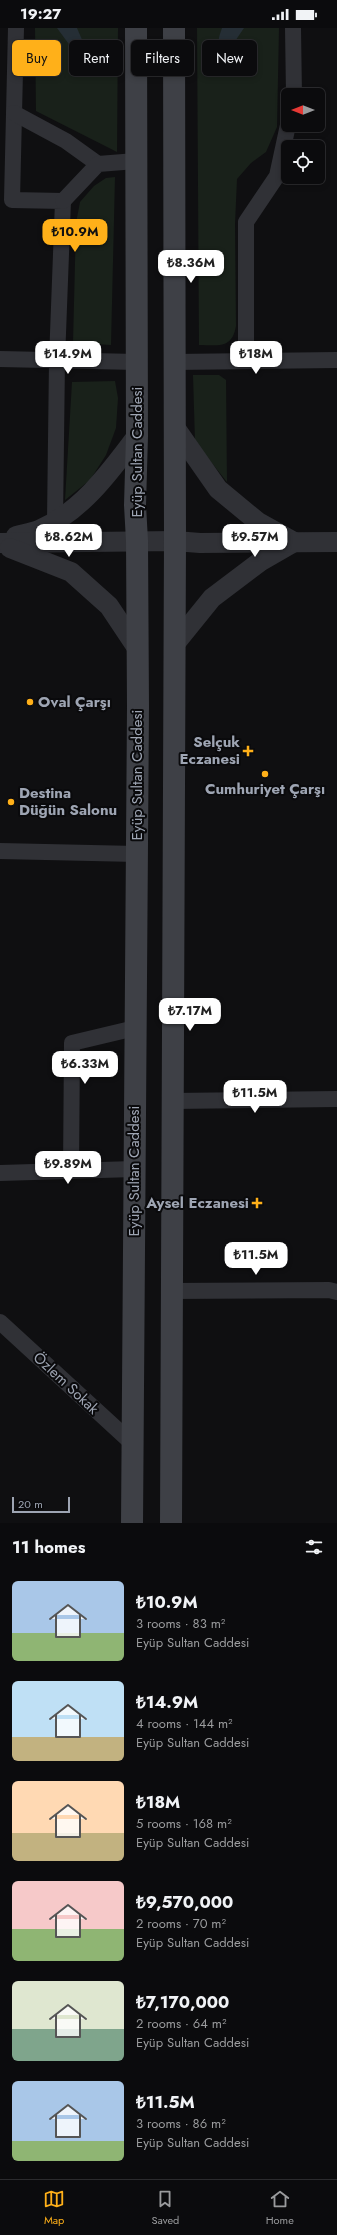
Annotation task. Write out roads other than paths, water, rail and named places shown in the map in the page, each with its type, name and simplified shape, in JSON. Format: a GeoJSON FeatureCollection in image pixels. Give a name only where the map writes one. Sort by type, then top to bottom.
{"type":"FeatureCollection","features":[{"type":"Feature","properties":{"kind":"main road","name":"Eyüp Sultan Caddesi"},"geometry":{"type":"LineString","coordinates":[[132,1523],[138,648],[138,541],[135,505],[137,436],[136,28]]}},
{"type":"Feature","properties":{"kind":"main road"},"geometry":{"type":"LineString","coordinates":[[174,28],[175,540],[171,1291],[174,1518]]}},
{"type":"Feature","properties":{"kind":"street"},"geometry":{"type":"LineString","coordinates":[[16,28],[12,200],[63,201]]}},
{"type":"Feature","properties":{"kind":"street"},"geometry":{"type":"LineString","coordinates":[[293,28],[294,88]]}},
{"type":"Feature","properties":{"kind":"street"},"geometry":{"type":"LineString","coordinates":[[14,113],[66,140],[98,164],[136,161]]}},
{"type":"Feature","properties":{"kind":"street"},"geometry":{"type":"LineString","coordinates":[[246,361],[246,222],[277,176],[286,132]]}},
{"type":"Feature","properties":{"kind":"street"},"geometry":{"type":"LineString","coordinates":[[55,521],[57,360],[63,201],[98,164]]}},
{"type":"Feature","properties":{"kind":"street"},"geometry":{"type":"LineString","coordinates":[[0,359],[137,362]]}},
{"type":"Feature","properties":{"kind":"street"},"geometry":{"type":"LineString","coordinates":[[174,362],[337,360]]}},
{"type":"Feature","properties":{"kind":"street"},"geometry":{"type":"LineString","coordinates":[[174,426],[218,489],[258,522],[294,542]]}},
{"type":"Feature","properties":{"kind":"street"},"geometry":{"type":"LineString","coordinates":[[0,543],[39,530],[71,511],[106,476],[137,436]]}},
{"type":"Feature","properties":{"kind":"street"},"geometry":{"type":"LineString","coordinates":[[0,543],[175,540],[200,543],[337,542]]}},
{"type":"Feature","properties":{"kind":"street"},"geometry":{"type":"LineString","coordinates":[[174,645],[212,598],[261,561],[294,542]]}},
{"type":"Feature","properties":{"kind":"street"},"geometry":{"type":"LineString","coordinates":[[0,543],[71,572],[109,606],[138,648]]}},
{"type":"Feature","properties":{"kind":"street"},"geometry":{"type":"LineString","coordinates":[[0,851],[136,854]]}},
{"type":"Feature","properties":{"kind":"street"},"geometry":{"type":"LineString","coordinates":[[71,1171],[72,1043],[135,1028]]}},
{"type":"Feature","properties":{"kind":"street"},"geometry":{"type":"LineString","coordinates":[[172,1101],[337,1099]]}},
{"type":"Feature","properties":{"kind":"street"},"geometry":{"type":"LineString","coordinates":[[0,1173],[134,1169]]}},
{"type":"Feature","properties":{"kind":"street"},"geometry":{"type":"LineString","coordinates":[[171,1291],[329,1290],[337,1292]]}},
{"type":"Feature","properties":{"kind":"street","name":"Özlem Sokak"},"geometry":{"type":"LineString","coordinates":[[0,1322],[133,1444]]}},
{"type":"Feature","properties":{"kind":"place","name":"Oval Çarşı"},"geometry":{"type":"Point","coordinates":[30,702]}},
{"type":"Feature","properties":{"kind":"place","name":"Selçuk Eczanesi"},"geometry":{"type":"Point","coordinates":[248,751]}},
{"type":"Feature","properties":{"kind":"place","name":"Cumhuriyet Çarşı"},"geometry":{"type":"Point","coordinates":[265,774]}},
{"type":"Feature","properties":{"kind":"place","name":"Destina Düğün Salonu"},"geometry":{"type":"Point","coordinates":[11,802]}},
{"type":"Feature","properties":{"kind":"place","name":"Aysel Eczanesi"},"geometry":{"type":"Point","coordinates":[257,1203]}}]}
